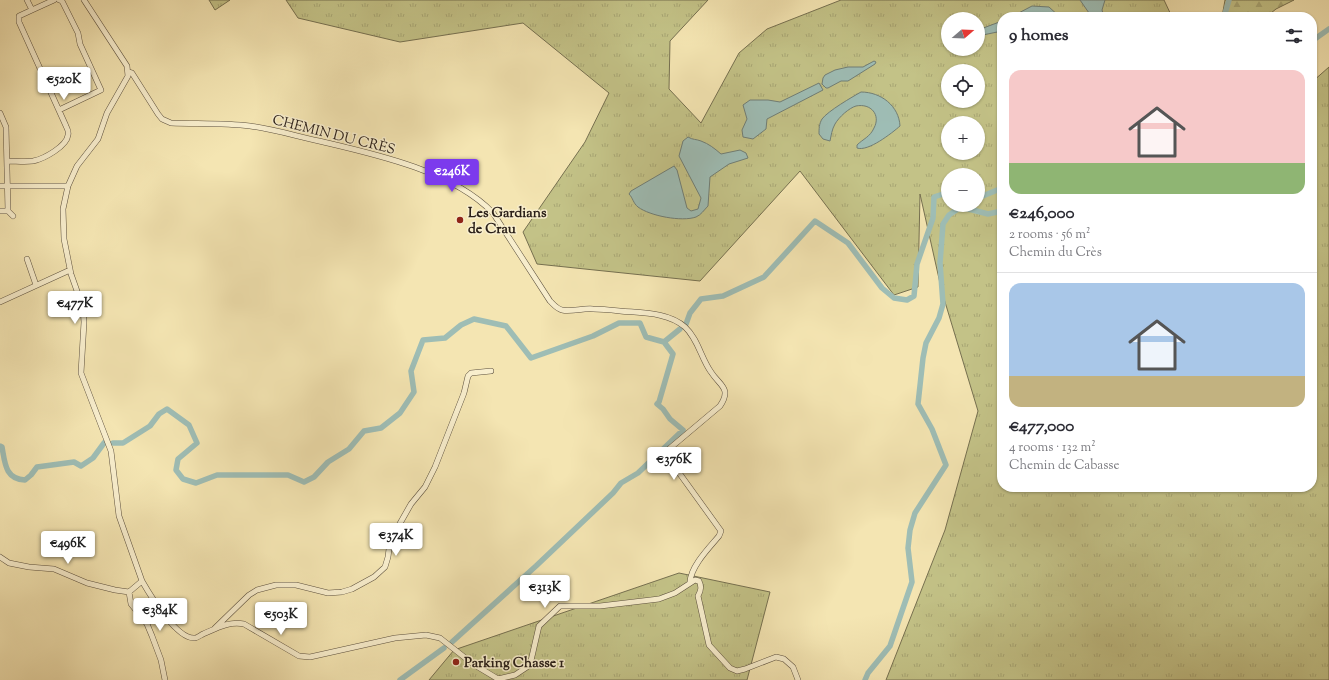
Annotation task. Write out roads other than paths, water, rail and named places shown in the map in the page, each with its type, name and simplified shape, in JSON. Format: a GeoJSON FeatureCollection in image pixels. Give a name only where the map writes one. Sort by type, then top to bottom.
{"type":"FeatureCollection","features":[{"type":"Feature","properties":{"kind":"street"},"geometry":{"type":"LineString","coordinates":[[27,0],[32,10]]}},
{"type":"Feature","properties":{"kind":"street"},"geometry":{"type":"LineString","coordinates":[[7,161],[32,161],[42,159],[53,153],[66,140],[68,134],[59,110],[19,22],[20,16],[54,0]]}},
{"type":"Feature","properties":{"kind":"street"},"geometry":{"type":"LineString","coordinates":[[59,0],[62,0],[78,33],[80,44],[101,90],[59,110]]}},
{"type":"Feature","properties":{"kind":"street"},"geometry":{"type":"LineString","coordinates":[[84,0],[127,66],[128,76],[107,113],[98,139],[77,166],[68,186],[63,209],[64,240],[70,270],[83,308],[84,322],[81,372],[111,451],[119,516],[142,581],[156,606],[174,625],[187,636],[195,638],[226,624],[235,622],[244,624],[299,656],[310,657],[395,638],[426,635],[440,638],[472,664],[498,679],[515,675],[530,665],[540,626],[560,606],[600,606],[659,599],[676,593],[695,580],[699,581],[701,586],[701,591],[698,596],[709,645],[730,668],[737,671],[776,657],[784,659],[793,667],[798,680]]}},
{"type":"Feature","properties":{"kind":"street","name":"CHEMIN DU CRÈS"},"geometry":{"type":"LineString","coordinates":[[128,72],[132,73],[158,114],[162,118],[172,123],[251,126],[348,148],[434,174],[469,192],[493,213],[556,308],[562,310],[593,308],[657,315],[674,320],[684,327],[692,335],[711,372],[723,386],[725,398],[720,406],[669,449],[668,454],[672,463],[721,531],[719,536],[699,560],[690,577],[690,582]]}},
{"type":"Feature","properties":{"kind":"street"},"geometry":{"type":"LineString","coordinates":[[0,113],[6,127],[8,211],[13,216]]}},
{"type":"Feature","properties":{"kind":"street"},"geometry":{"type":"LineString","coordinates":[[0,186],[68,186]]}},
{"type":"Feature","properties":{"kind":"street"},"geometry":{"type":"LineString","coordinates":[[0,211],[8,211]]}},
{"type":"Feature","properties":{"kind":"street"},"geometry":{"type":"LineString","coordinates":[[27,259],[36,285]]}},
{"type":"Feature","properties":{"kind":"street"},"geometry":{"type":"LineString","coordinates":[[0,302],[70,270]]}},
{"type":"Feature","properties":{"kind":"street"},"geometry":{"type":"LineString","coordinates":[[213,630],[249,595],[257,590],[276,585],[296,585],[328,593],[342,592],[352,589],[374,576],[385,567],[390,541],[411,504],[425,487],[435,467],[462,399],[468,376],[471,373],[491,371]]}},
{"type":"Feature","properties":{"kind":"street"},"geometry":{"type":"LineString","coordinates":[[0,556],[9,563],[54,569],[88,583],[115,590],[129,592],[142,581]]}},
{"type":"Feature","properties":{"kind":"street"},"geometry":{"type":"LineString","coordinates":[[129,592],[131,604],[147,624],[152,636],[161,660],[165,680]]}},
{"type":"Feature","properties":{"kind":"water"},"geometry":{"type":"Polygon","coordinates":[[[1080,0],[1105,0],[1103,12],[1088,12],[1080,0]]]}},
{"type":"Feature","properties":{"kind":"water"},"geometry":{"type":"Polygon","coordinates":[[[1032,6],[1049,7],[1054,12],[1021,12],[1032,6]]]}},
{"type":"Feature","properties":{"kind":"water"},"geometry":{"type":"Polygon","coordinates":[[[997,23],[997,32],[985,35],[985,27],[997,23]]]}},
{"type":"Feature","properties":{"kind":"water"},"geometry":{"type":"Polygon","coordinates":[[[874,61],[876,62],[875,64],[848,81],[841,81],[828,88],[822,84],[825,75],[835,70],[848,67],[863,67],[874,61]]]}},
{"type":"Feature","properties":{"kind":"water"},"geometry":{"type":"Polygon","coordinates":[[[819,83],[823,90],[767,119],[766,129],[753,139],[743,137],[742,130],[747,119],[743,105],[750,100],[780,102],[819,83]]]}},
{"type":"Feature","properties":{"kind":"water"},"geometry":{"type":"Polygon","coordinates":[[[861,92],[875,94],[888,102],[896,112],[900,126],[873,145],[857,148],[857,145],[872,131],[876,123],[876,119],[870,108],[866,106],[856,106],[847,111],[837,121],[833,128],[830,141],[823,139],[819,134],[822,119],[835,108],[861,92]]]}},
{"type":"Feature","properties":{"kind":"water"},"geometry":{"type":"Polygon","coordinates":[[[688,137],[707,143],[721,154],[740,150],[746,153],[748,158],[729,164],[710,177],[708,206],[696,217],[683,219],[666,217],[650,213],[638,207],[629,194],[631,191],[674,166],[677,170],[687,208],[691,211],[698,209],[701,198],[679,156],[683,141],[688,137]]]}},
{"type":"Feature","properties":{"kind":"waterway"},"geometry":{"type":"LineString","coordinates":[[1225,12],[1229,0]]}},
{"type":"Feature","properties":{"kind":"waterway"},"geometry":{"type":"LineString","coordinates":[[1317,37],[1329,29]]}},
{"type":"Feature","properties":{"kind":"waterway"},"geometry":{"type":"LineString","coordinates":[[985,195],[997,190]]}},
{"type":"Feature","properties":{"kind":"waterway"},"geometry":{"type":"LineString","coordinates":[[686,324],[690,313],[701,299],[723,296],[764,277],[815,221],[848,243],[882,288],[894,298],[907,300],[914,296],[917,264],[933,218],[934,197],[941,195]]}},
{"type":"Feature","properties":{"kind":"waterway"},"geometry":{"type":"LineString","coordinates":[[865,680],[868,673],[890,646],[912,582],[908,548],[910,530],[915,513],[946,465],[932,429],[918,404],[926,343],[939,318],[943,304],[940,263],[943,224],[949,215],[961,207],[988,214],[997,212]]}},
{"type":"Feature","properties":{"kind":"waterway"},"geometry":{"type":"LineString","coordinates":[[113,443],[123,443],[150,426],[159,414],[167,409],[189,425],[197,443],[178,459],[176,470],[183,479],[196,483],[217,475],[288,475],[304,482],[314,477],[328,462],[349,449],[364,431],[381,428],[400,413],[414,392],[411,371],[423,340],[445,338],[461,325],[474,319],[506,326],[531,358],[593,336],[619,323],[640,323],[646,337],[664,342],[680,329]]}},
{"type":"Feature","properties":{"kind":"waterway"},"geometry":{"type":"LineString","coordinates":[[452,642],[536,566],[613,493],[621,483],[638,473],[683,430],[670,419],[663,409],[657,404],[659,402],[673,354],[664,342]]}},
{"type":"Feature","properties":{"kind":"waterway"},"geometry":{"type":"LineString","coordinates":[[0,446],[2,447],[7,469],[13,477],[25,480],[37,467],[74,462],[81,466],[93,458],[104,443]]}},
{"type":"Feature","properties":{"kind":"waterway"},"geometry":{"type":"LineString","coordinates":[[400,680],[444,648]]}},
{"type":"Feature","properties":{"kind":"place","name":"Les Gardians de Crau"},"geometry":{"type":"Point","coordinates":[460,220]}},
{"type":"Feature","properties":{"kind":"place","name":"Parking Chasse 1"},"geometry":{"type":"Point","coordinates":[456,662]}}]}
